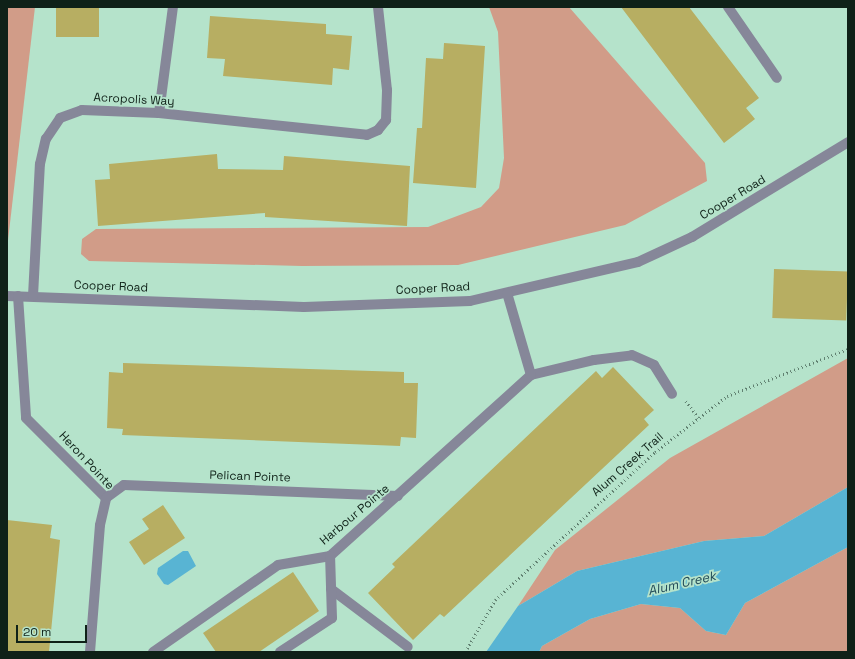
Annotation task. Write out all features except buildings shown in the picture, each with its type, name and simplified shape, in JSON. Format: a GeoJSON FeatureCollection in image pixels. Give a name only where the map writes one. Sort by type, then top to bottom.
{"type":"FeatureCollection","features":[{"type":"Feature","properties":{"kind":"street"},"geometry":{"type":"LineString","coordinates":[[159,113],[173,7]]}},
{"type":"Feature","properties":{"kind":"street","name":"Acropolis Way"},"geometry":{"type":"LineString","coordinates":[[33,296],[40,164],[46,139],[60,118],[82,110],[159,113],[367,135],[378,130],[386,120],[387,90],[378,7]]}},
{"type":"Feature","properties":{"kind":"street"},"geometry":{"type":"LineString","coordinates":[[728,7],[777,78]]}},
{"type":"Feature","properties":{"kind":"street","name":"Cooper Road"},"geometry":{"type":"LineString","coordinates":[[7,296],[304,307],[470,301],[638,262],[692,237],[848,142]]}},
{"type":"Feature","properties":{"kind":"street"},"geometry":{"type":"LineString","coordinates":[[507,293],[531,375],[632,355],[654,365],[672,394]]}},
{"type":"Feature","properties":{"kind":"street","name":"Heron Pointe"},"geometry":{"type":"LineString","coordinates":[[18,296],[26,418],[106,498],[100,525],[90,652]]}},
{"type":"Feature","properties":{"kind":"street","name":"Harbour Pointe"},"geometry":{"type":"LineString","coordinates":[[153,652],[278,565],[330,556],[531,375]]}},
{"type":"Feature","properties":{"kind":"street","name":"Pelican Pointe"},"geometry":{"type":"LineString","coordinates":[[106,498],[124,485],[398,496]]}},
{"type":"Feature","properties":{"kind":"street"},"geometry":{"type":"LineString","coordinates":[[280,652],[332,618],[330,556]]}},
{"type":"Feature","properties":{"kind":"street"},"geometry":{"type":"LineString","coordinates":[[331,589],[408,647]]}},
{"type":"Feature","properties":{"kind":"path","name":"Alum Creek Trail"},"geometry":{"type":"LineString","coordinates":[[465,652],[495,600],[655,452],[727,396],[848,349]]}},
{"type":"Feature","properties":{"kind":"shaded area"},"geometry":{"type":"Polygon","coordinates":[[[7,7],[35,7],[7,249],[7,7]]]}},
{"type":"Feature","properties":{"kind":"shaded area"},"geometry":{"type":"Polygon","coordinates":[[[489,7],[569,7],[705,163],[707,181],[625,225],[458,265],[302,266],[89,261],[81,254],[82,239],[96,229],[428,227],[481,207],[499,188],[504,158],[498,32],[489,7]]]}},
{"type":"Feature","properties":{"kind":"shaded area"},"geometry":{"type":"Polygon","coordinates":[[[848,358],[848,487],[764,536],[704,541],[577,571],[518,606],[555,550],[670,458],[848,358]]]}},
{"type":"Feature","properties":{"kind":"shaded area"},"geometry":{"type":"Polygon","coordinates":[[[848,547],[848,652],[539,652],[542,646],[590,619],[641,604],[680,608],[706,631],[726,635],[745,603],[848,547]]]}},
{"type":"Feature","properties":{"kind":"water","name":"Alum Creek"},"geometry":{"type":"Polygon","coordinates":[[[848,487],[848,547],[745,603],[726,635],[706,631],[680,608],[641,604],[590,619],[542,646],[539,652],[486,652],[518,606],[577,571],[704,541],[764,536],[848,487]]]}},
{"type":"Feature","properties":{"kind":"water"},"geometry":{"type":"Polygon","coordinates":[[[183,551],[188,551],[196,566],[168,585],[164,584],[157,574],[158,568],[183,551]]]}}]}
